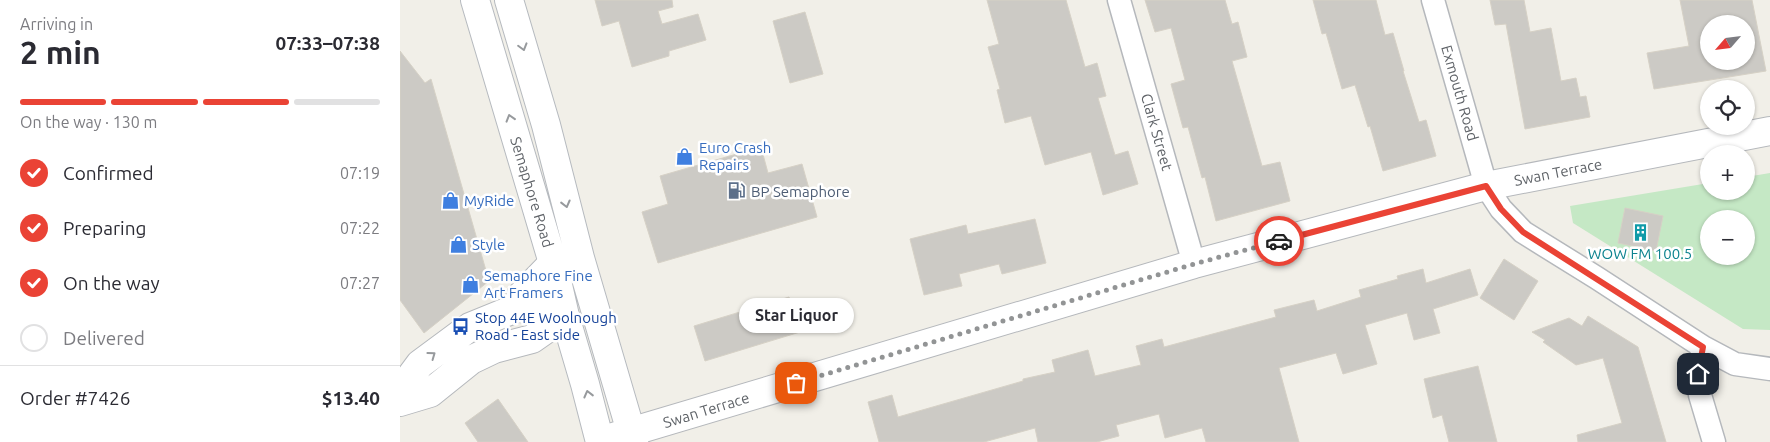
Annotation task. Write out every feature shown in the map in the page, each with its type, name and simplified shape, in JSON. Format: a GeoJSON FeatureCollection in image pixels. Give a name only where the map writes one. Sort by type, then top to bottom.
{"type":"FeatureCollection","features":[{"type":"Feature","properties":{"kind":"street","name":"Semaphore Road"},"geometry":{"type":"LineString","coordinates":[[476,0],[554,263],[565,316],[600,442]]}},
{"type":"Feature","properties":{"kind":"street","name":"Semaphore Road"},"geometry":{"type":"LineString","coordinates":[[510,0],[546,125],[580,258],[632,437]]}},
{"type":"Feature","properties":{"kind":"street","name":"Clark Street"},"geometry":{"type":"LineString","coordinates":[[1119,0],[1194,264]]}},
{"type":"Feature","properties":{"kind":"street","name":"Exmouth Road"},"geometry":{"type":"LineString","coordinates":[[1433,0],[1486,186],[1501,209],[1523,232],[1703,347],[1735,364],[1770,368]]}},
{"type":"Feature","properties":{"kind":"street","name":"Swan Terrace"},"geometry":{"type":"LineString","coordinates":[[600,442],[632,437],[1194,264],[1486,186],[1770,131]]}},
{"type":"Feature","properties":{"kind":"street"},"geometry":{"type":"LineString","coordinates":[[400,402],[430,393],[471,360],[494,349],[532,339],[565,316],[580,258]]}},
{"type":"Feature","properties":{"kind":"street"},"geometry":{"type":"LineString","coordinates":[[520,307],[520,297],[554,263]]}},
{"type":"Feature","properties":{"kind":"street"},"geometry":{"type":"LineString","coordinates":[[400,391],[420,364],[470,328],[520,307],[565,316],[609,357]]}},
{"type":"Feature","properties":{"kind":"street"},"geometry":{"type":"LineString","coordinates":[[1703,347],[1698,374],[1700,396],[1714,442]]}},
{"type":"Feature","properties":{"kind":"green space"},"geometry":{"type":"Polygon","coordinates":[[[1770,173],[1770,330],[1743,329],[1573,223],[1570,206],[1700,184],[1700,200],[1755,200],[1755,176],[1770,173]]]}},
{"type":"Feature","properties":{"kind":"building"},"geometry":{"type":"Polygon","coordinates":[[[595,0],[672,0],[673,7],[658,11],[662,24],[698,14],[706,40],[669,51],[669,56],[632,67],[619,21],[602,26],[595,0]]]}},
{"type":"Feature","properties":{"kind":"building"},"geometry":{"type":"Polygon","coordinates":[[[987,0],[1066,0],[1085,67],[1097,63],[1106,96],[1098,98],[1115,155],[1128,151],[1138,184],[1103,195],[1091,152],[1045,165],[1031,116],[1005,123],[997,90],[1000,89],[988,47],[999,44],[987,0]]]}},
{"type":"Feature","properties":{"kind":"building"},"geometry":{"type":"Polygon","coordinates":[[[1145,0],[1225,0],[1232,24],[1238,22],[1247,57],[1232,61],[1262,166],[1280,162],[1290,201],[1216,221],[1205,177],[1202,178],[1188,127],[1183,128],[1171,84],[1185,80],[1171,28],[1155,32],[1145,0]]]}},
{"type":"Feature","properties":{"kind":"building"},"geometry":{"type":"Polygon","coordinates":[[[1313,0],[1376,0],[1385,35],[1393,33],[1419,122],[1426,120],[1436,156],[1383,171],[1370,126],[1368,127],[1355,85],[1342,89],[1326,33],[1322,34],[1313,0]]]}},
{"type":"Feature","properties":{"kind":"building"},"geometry":{"type":"Polygon","coordinates":[[[1490,0],[1524,0],[1530,32],[1551,28],[1561,81],[1576,78],[1580,97],[1586,96],[1590,117],[1525,129],[1506,24],[1495,25],[1490,0]]]}},
{"type":"Feature","properties":{"kind":"building"},"geometry":{"type":"Polygon","coordinates":[[[1680,0],[1752,0],[1755,15],[1700,15],[1700,70],[1755,70],[1755,15],[1766,71],[1700,80],[1700,82],[1654,89],[1647,53],[1689,46],[1680,0]]]}},
{"type":"Feature","properties":{"kind":"building"},"geometry":{"type":"Polygon","coordinates":[[[805,12],[823,74],[790,83],[773,21],[805,12]]]}},
{"type":"Feature","properties":{"kind":"building"},"geometry":{"type":"Polygon","coordinates":[[[400,51],[425,83],[431,79],[489,281],[424,333],[400,300],[400,51]]]}},
{"type":"Feature","properties":{"kind":"building","name":"BP Semaphore"},"geometry":{"type":"Polygon","coordinates":[[[761,147],[768,173],[802,164],[817,217],[658,263],[642,212],[668,204],[660,176],[761,147]]]}},
{"type":"Feature","properties":{"kind":"building","name":"WOW FM 100.5"},"geometry":{"type":"Polygon","coordinates":[[[1625,208],[1663,216],[1656,251],[1618,243],[1625,208]]]}},
{"type":"Feature","properties":{"kind":"building"},"geometry":{"type":"Polygon","coordinates":[[[1035,219],[1046,263],[1002,274],[999,264],[959,274],[962,286],[924,295],[910,239],[966,225],[968,234],[1035,219]]]}},
{"type":"Feature","properties":{"kind":"building"},"geometry":{"type":"Polygon","coordinates":[[[1504,259],[1538,281],[1514,320],[1480,298],[1504,259]]]}},
{"type":"Feature","properties":{"kind":"building"},"geometry":{"type":"Polygon","coordinates":[[[1423,269],[1426,283],[1470,269],[1478,295],[1433,309],[1440,333],[1414,340],[1407,313],[1365,325],[1377,364],[1343,374],[1336,353],[1279,368],[1299,442],[1206,442],[1202,428],[1165,438],[1159,414],[1116,425],[1119,436],[1097,442],[1038,442],[1035,428],[984,442],[879,442],[868,402],[892,395],[898,417],[1023,381],[1023,379],[1055,372],[1052,360],[1088,350],[1095,376],[1141,365],[1136,346],[1162,339],[1164,347],[1276,317],[1274,310],[1314,300],[1317,311],[1361,297],[1359,290],[1398,279],[1397,276],[1423,269]]]}},
{"type":"Feature","properties":{"kind":"building"},"geometry":{"type":"Polygon","coordinates":[[[789,297],[800,332],[705,361],[694,326],[789,297]]]}},
{"type":"Feature","properties":{"kind":"building"},"geometry":{"type":"Polygon","coordinates":[[[1588,316],[1638,347],[1666,442],[1578,442],[1577,435],[1622,423],[1603,358],[1576,365],[1532,332],[1569,318],[1582,326],[1588,316]]]}},
{"type":"Feature","properties":{"kind":"building"},"geometry":{"type":"Polygon","coordinates":[[[1478,366],[1497,442],[1449,442],[1442,415],[1433,418],[1424,379],[1478,366]]]}},
{"type":"Feature","properties":{"kind":"building"},"geometry":{"type":"Polygon","coordinates":[[[498,399],[528,442],[478,442],[465,423],[498,399]]]}},
{"type":"Feature","properties":{"kind":"way so far"},"geometry":{"type":"LineString","coordinates":[[796,383],[1194,264],[1279,241]]}},
{"type":"Feature","properties":{"kind":"place","name":"Euro Crash Repairs"},"geometry":{"type":"Point","coordinates":[685,156]}},
{"type":"Feature","properties":{"kind":"place","name":"BP Semaphore"},"geometry":{"type":"Point","coordinates":[737,191]}},
{"type":"Feature","properties":{"kind":"place","name":"MyRide"},"geometry":{"type":"Point","coordinates":[450,200]}},
{"type":"Feature","properties":{"kind":"place","name":"WOW FM 100.5"},"geometry":{"type":"Point","coordinates":[1640,232]}},
{"type":"Feature","properties":{"kind":"place","name":"Style"},"geometry":{"type":"Point","coordinates":[458,244]}},
{"type":"Feature","properties":{"kind":"place","name":"Semaphore Fine Art Framers"},"geometry":{"type":"Point","coordinates":[470,284]}},
{"type":"Feature","properties":{"kind":"place","name":"Stop 44E Woolnough Road - East side"},"geometry":{"type":"Point","coordinates":[461,326]}},
{"type":"Feature","properties":{"kind":"place","name":"Star Liquor"},"geometry":{"type":"Point","coordinates":[796,383]}},
{"type":"Feature","properties":{"kind":"route"},"geometry":{"type":"LineString","coordinates":[[1279,241],[1486,186],[1501,209],[1523,232],[1703,347],[1698,374]]}}]}
